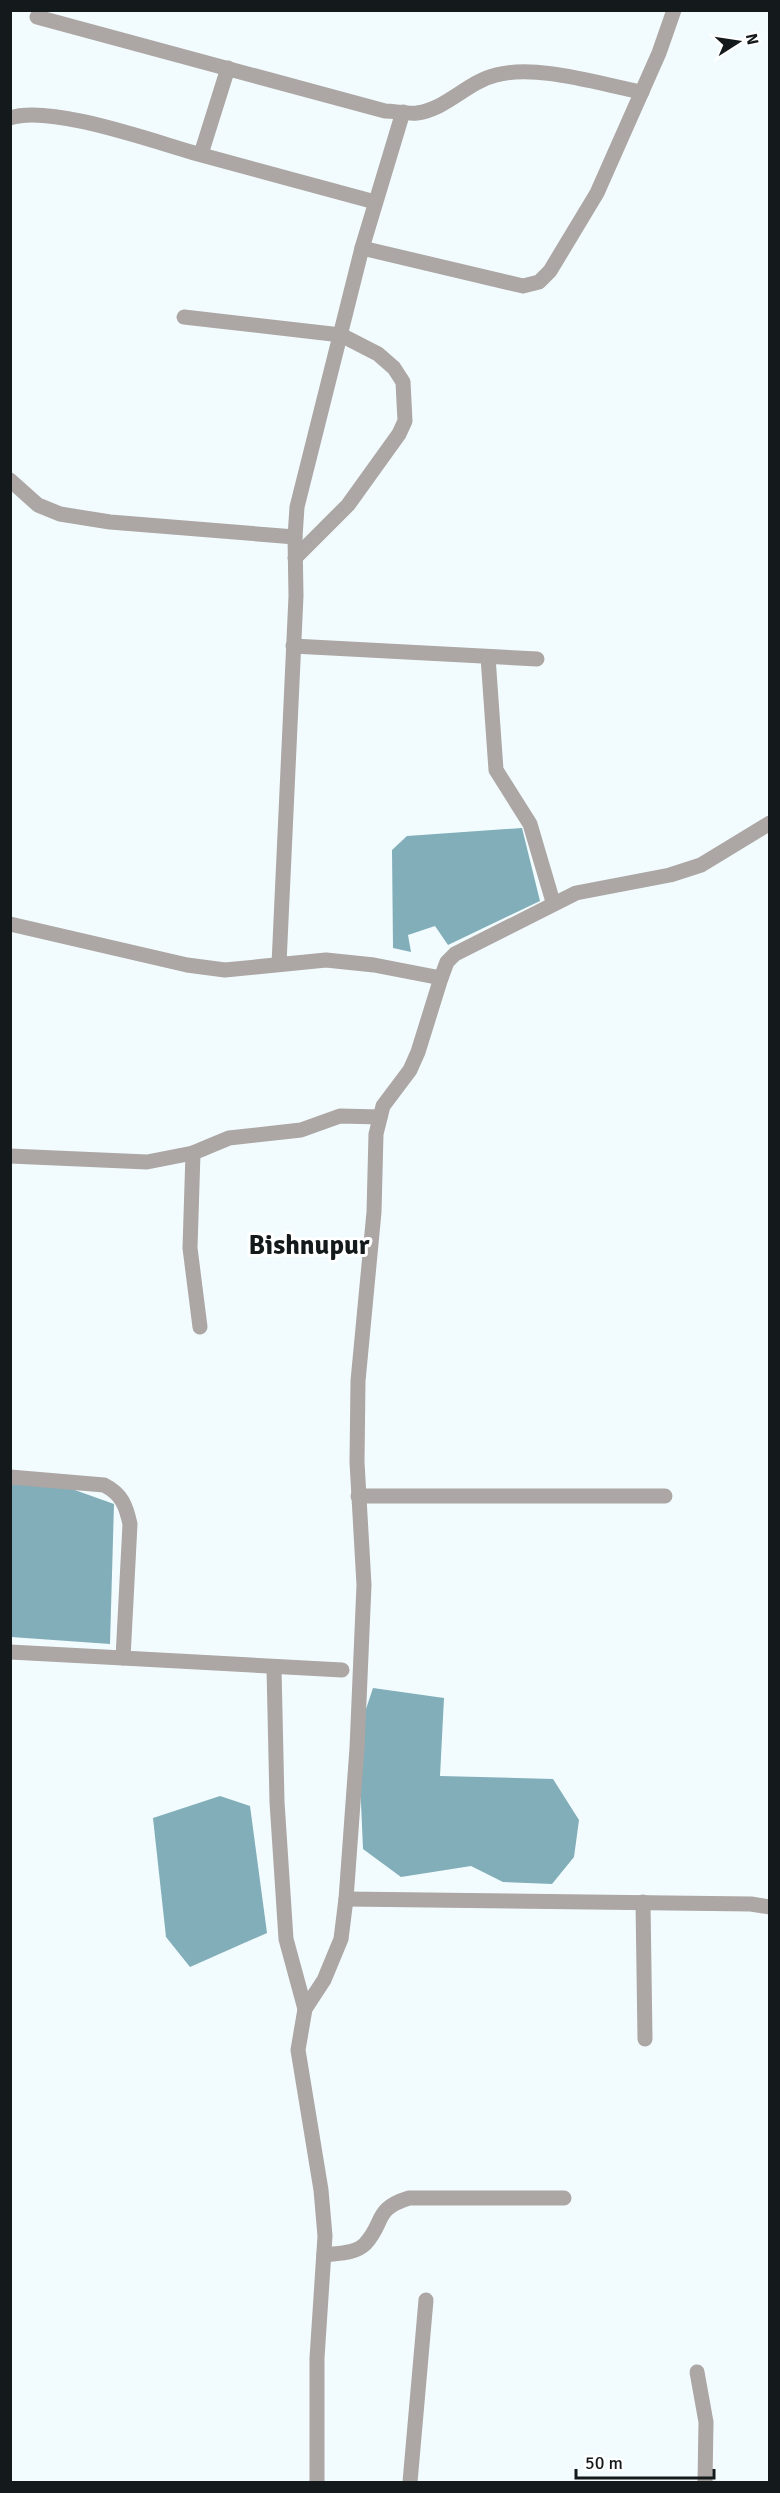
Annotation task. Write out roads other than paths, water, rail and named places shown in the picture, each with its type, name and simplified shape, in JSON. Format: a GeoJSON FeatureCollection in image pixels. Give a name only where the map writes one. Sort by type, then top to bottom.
{"type":"FeatureCollection","features":[{"type":"Feature","properties":{"kind":"street"},"geometry":{"type":"LineString","coordinates":[[362,248],[523,286],[539,282],[550,271],[597,194],[642,92],[674,10]]}},
{"type":"Feature","properties":{"kind":"street"},"geometry":{"type":"LineString","coordinates":[[37,17],[385,111],[418,113],[442,104],[473,82],[497,74],[531,71],[642,92]]}},
{"type":"Feature","properties":{"kind":"street"},"geometry":{"type":"LineString","coordinates":[[201,154],[228,68]]}},
{"type":"Feature","properties":{"kind":"street"},"geometry":{"type":"LineString","coordinates":[[279,964],[297,507],[362,248],[403,112]]}},
{"type":"Feature","properties":{"kind":"street"},"geometry":{"type":"LineString","coordinates":[[10,118],[21,114],[48,115],[375,202]]}},
{"type":"Feature","properties":{"kind":"street"},"geometry":{"type":"LineString","coordinates":[[184,317],[341,335],[378,354],[394,368],[403,382],[406,401],[405,421],[399,434],[348,505],[295,558]]}},
{"type":"Feature","properties":{"kind":"street"},"geometry":{"type":"LineString","coordinates":[[10,480],[38,505],[60,514],[110,522],[295,537]]}},
{"type":"Feature","properties":{"kind":"street"},"geometry":{"type":"LineString","coordinates":[[293,646],[537,659]]}},
{"type":"Feature","properties":{"kind":"street"},"geometry":{"type":"LineString","coordinates":[[488,657],[496,770],[530,824],[553,902]]}},
{"type":"Feature","properties":{"kind":"street"},"geometry":{"type":"LineString","coordinates":[[316,2482],[317,2358],[324,2255],[321,2190],[298,2050],[300,2024],[305,2009],[333,1962],[341,1939],[346,1899],[357,1748],[364,1585],[358,1496],[358,1381],[373,1224],[376,1134],[383,1106],[410,1070],[447,962],[455,954],[553,902],[593,888],[670,875],[700,865],[770,822]]}},
{"type":"Feature","properties":{"kind":"street"},"geometry":{"type":"LineString","coordinates":[[10,924],[188,965],[225,970],[326,960],[374,965],[441,978]]}},
{"type":"Feature","properties":{"kind":"street"},"geometry":{"type":"LineString","coordinates":[[10,1156],[147,1162],[193,1153],[229,1138],[302,1130],[340,1116],[380,1118]]}},
{"type":"Feature","properties":{"kind":"street"},"geometry":{"type":"LineString","coordinates":[[193,1153],[190,1248],[200,1327]]}},
{"type":"Feature","properties":{"kind":"street"},"geometry":{"type":"LineString","coordinates":[[10,1478],[104,1485],[117,1491],[130,1524],[123,1658]]}},
{"type":"Feature","properties":{"kind":"street"},"geometry":{"type":"LineString","coordinates":[[358,1496],[665,1496]]}},
{"type":"Feature","properties":{"kind":"street"},"geometry":{"type":"LineString","coordinates":[[10,1652],[342,1670]]}},
{"type":"Feature","properties":{"kind":"street"},"geometry":{"type":"LineString","coordinates":[[274,1668],[277,1802],[286,1939],[305,2009]]}},
{"type":"Feature","properties":{"kind":"street"},"geometry":{"type":"LineString","coordinates":[[346,1899],[751,1904],[770,1907]]}},
{"type":"Feature","properties":{"kind":"street"},"geometry":{"type":"LineString","coordinates":[[643,1902],[645,2039]]}},
{"type":"Feature","properties":{"kind":"street"},"geometry":{"type":"LineString","coordinates":[[324,2255],[351,2252],[364,2245],[381,2215],[393,2203],[409,2198],[564,2198]]}},
{"type":"Feature","properties":{"kind":"street"},"geometry":{"type":"LineString","coordinates":[[410,2482],[426,2300]]}},
{"type":"Feature","properties":{"kind":"street"},"geometry":{"type":"LineString","coordinates":[[697,2373],[706,2422],[705,2482]]}},
{"type":"Feature","properties":{"kind":"water"},"geometry":{"type":"Polygon","coordinates":[[[522,828],[540,901],[448,945],[435,926],[408,935],[411,952],[393,948],[392,850],[407,836],[522,828]]]}},
{"type":"Feature","properties":{"kind":"water"},"geometry":{"type":"Polygon","coordinates":[[[10,1480],[58,1484],[114,1504],[110,1644],[11,1637],[10,1480]]]}},
{"type":"Feature","properties":{"kind":"water"},"geometry":{"type":"Polygon","coordinates":[[[373,1688],[444,1698],[440,1776],[553,1779],[579,1820],[574,1857],[552,1884],[503,1882],[471,1866],[401,1877],[363,1849],[358,1733],[373,1688]]]}},
{"type":"Feature","properties":{"kind":"water"},"geometry":{"type":"Polygon","coordinates":[[[220,1796],[250,1806],[267,1933],[190,1967],[166,1937],[153,1818],[220,1796]]]}},
{"type":"Feature","properties":{"kind":"district","name":"Bishnupur"},"geometry":{"type":"Point","coordinates":[309,1245]}}]}
